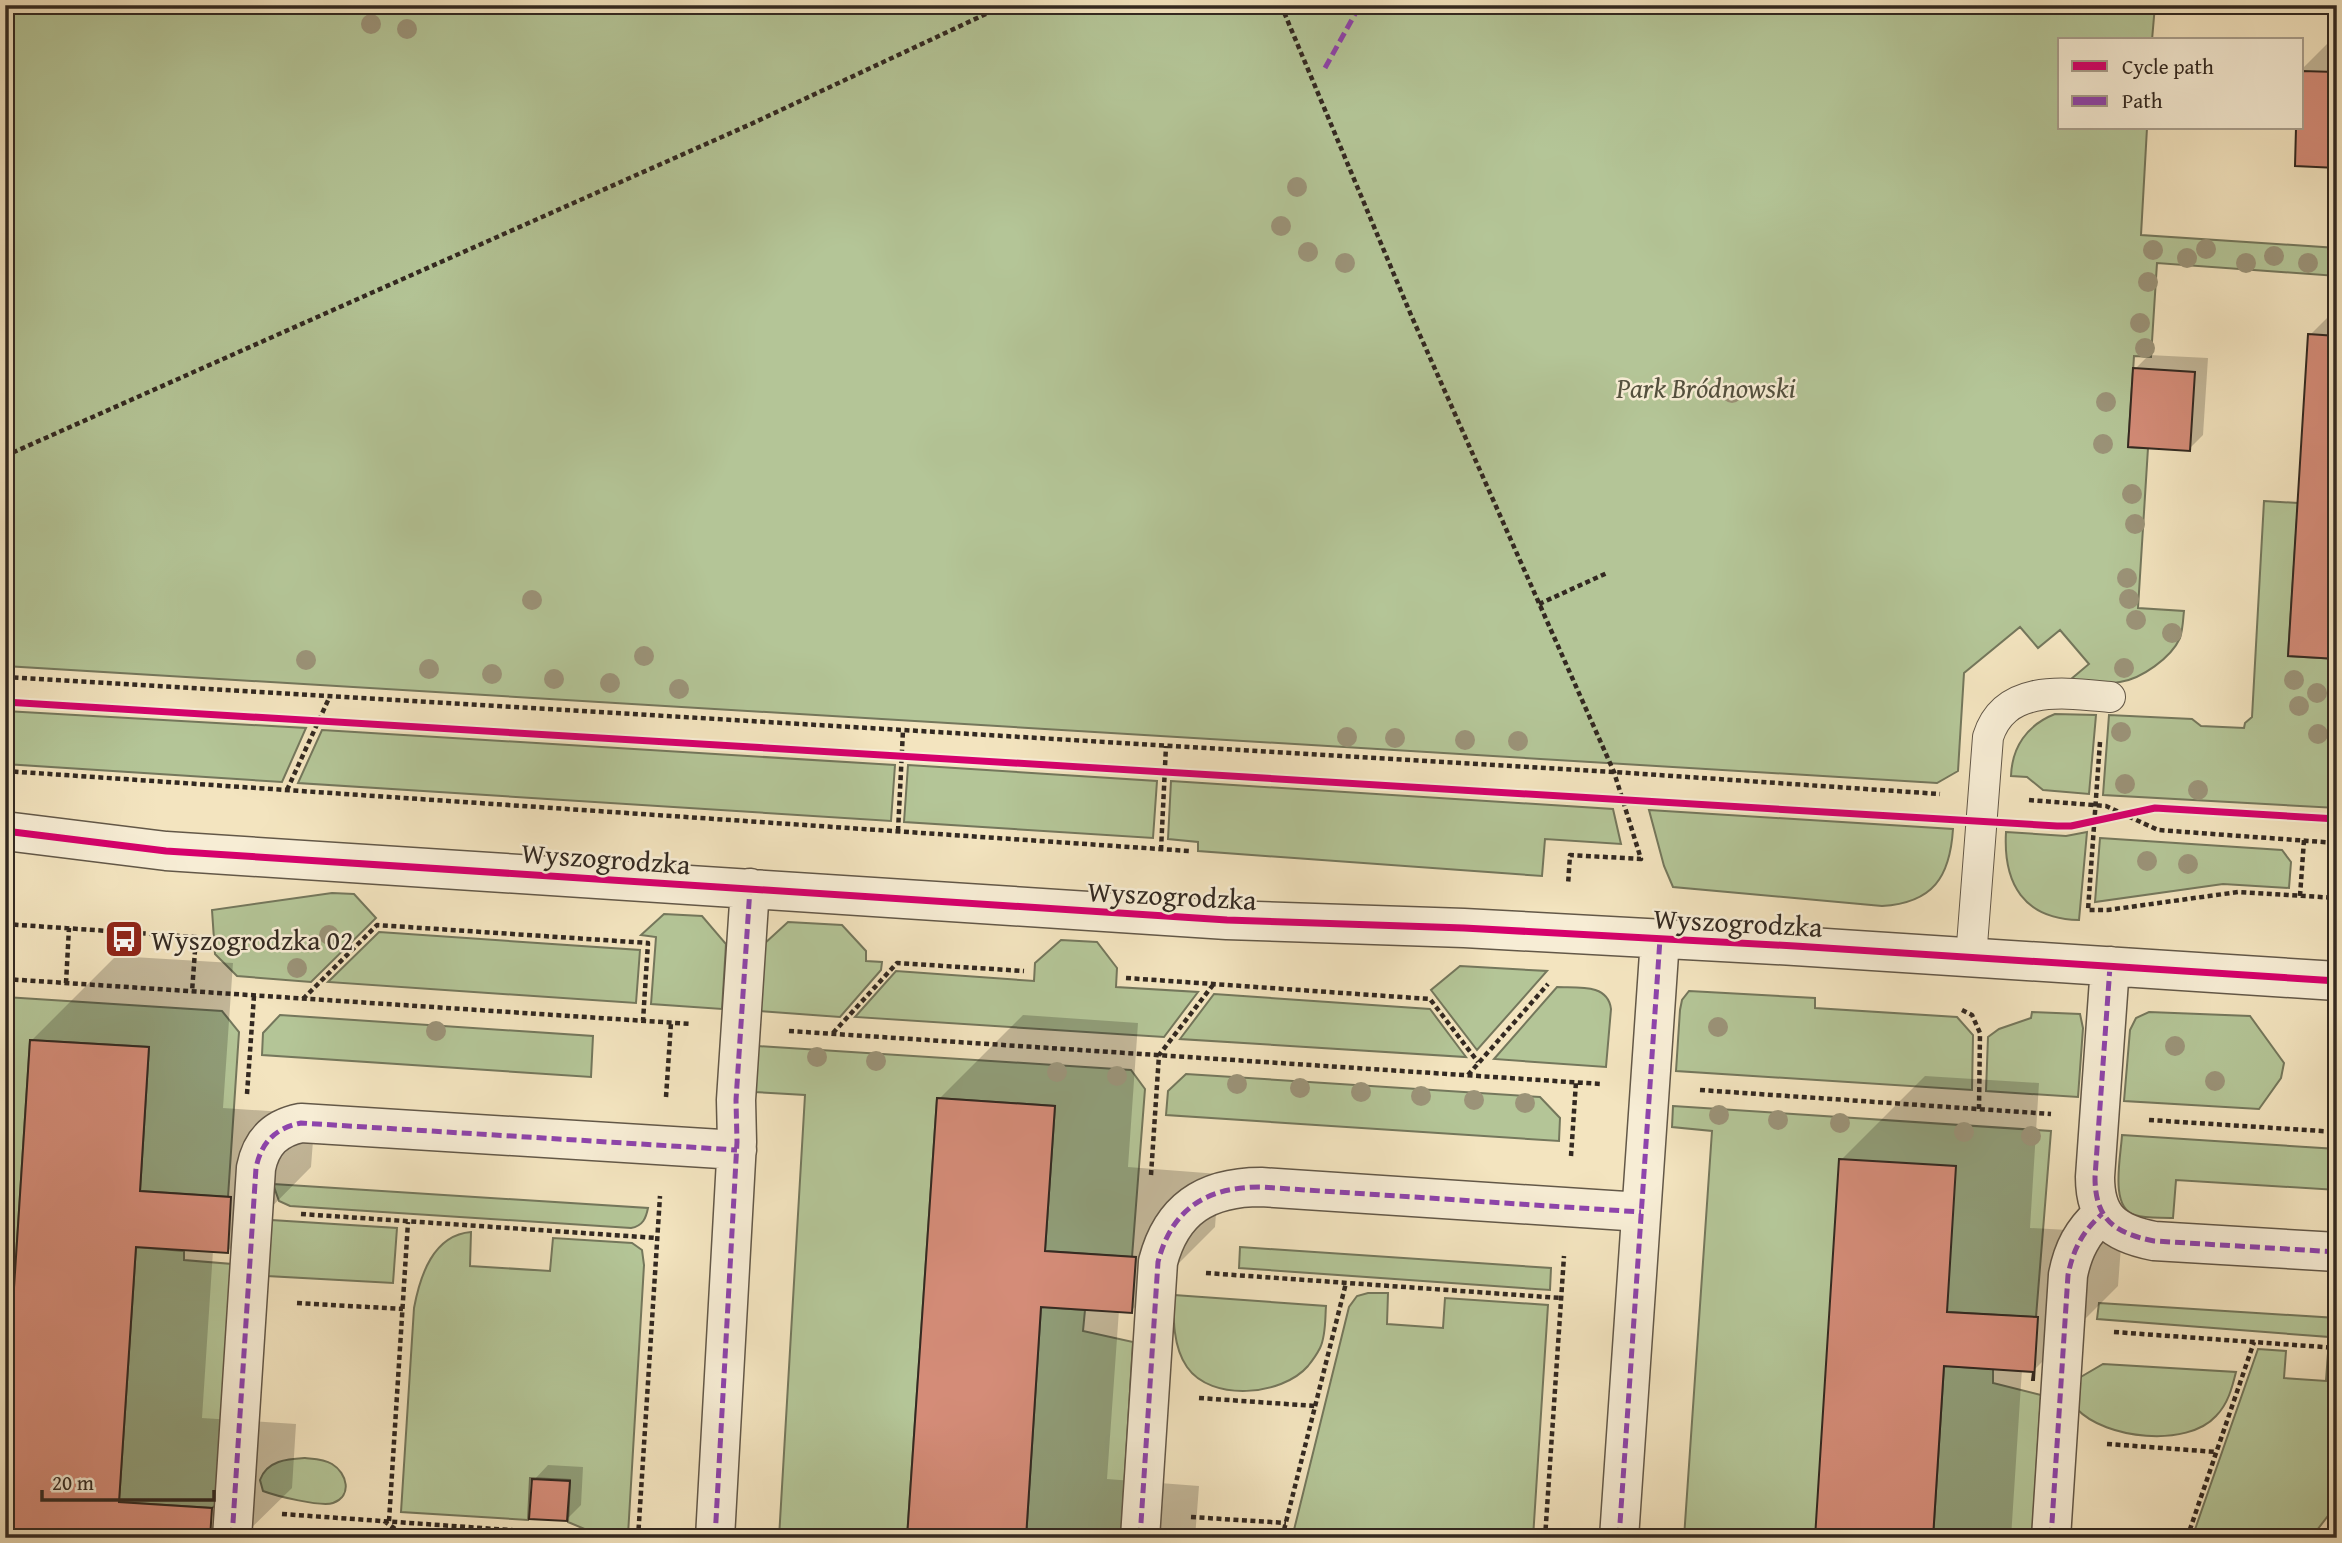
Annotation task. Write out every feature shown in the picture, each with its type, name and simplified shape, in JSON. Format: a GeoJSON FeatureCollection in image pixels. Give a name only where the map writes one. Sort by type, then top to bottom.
{"type":"FeatureCollection","features":[{"type":"Feature","properties":{"kind":"street","name":"Wyszogrodzka"},"geometry":{"type":"LineString","coordinates":[[5,831],[166,850],[1227,920],[1464,928],[2337,981]]}},
{"type":"Feature","properties":{"kind":"street"},"geometry":{"type":"LineString","coordinates":[[715,1538],[737,1150],[736,1100],[750,888]]}},
{"type":"Feature","properties":{"kind":"street"},"geometry":{"type":"LineString","coordinates":[[1619,1538],[1660,939]]}},
{"type":"Feature","properties":{"kind":"street"},"geometry":{"type":"LineString","coordinates":[[2110,966],[2095,1177],[2096,1196],[2108,1222],[2127,1233],[2154,1241],[2337,1252]]}},
{"type":"Feature","properties":{"kind":"street"},"geometry":{"type":"LineString","coordinates":[[233,1524],[256,1168],[264,1143],[284,1128],[301,1124],[737,1150]]}},
{"type":"Feature","properties":{"kind":"street"},"geometry":{"type":"LineString","coordinates":[[1141,1526],[1160,1256],[1175,1223],[1194,1203],[1218,1193],[1247,1187],[1641,1212]]}},
{"type":"Feature","properties":{"kind":"street"},"geometry":{"type":"LineString","coordinates":[[2051,1538],[2072,1256],[2087,1228],[2102,1214]]}},
{"type":"Feature","properties":{"kind":"lane"},"geometry":{"type":"LineString","coordinates":[[1971,958],[1988,737],[1997,716],[2017,701],[2038,695],[2107,697]]}},
{"type":"Feature","properties":{"kind":"path"},"geometry":{"type":"LineString","coordinates":[[5,456],[738,130],[1005,5]]}},
{"type":"Feature","properties":{"kind":"path"},"geometry":{"type":"LineString","coordinates":[[1281,5],[1411,315],[1614,772],[1641,859],[1570,855],[1566,934]]}},
{"type":"Feature","properties":{"kind":"path"},"geometry":{"type":"LineString","coordinates":[[1539,604],[1607,573]]}},
{"type":"Feature","properties":{"kind":"path"},"geometry":{"type":"LineString","coordinates":[[5,677],[1614,772],[1984,797],[2096,805],[2125,813],[2141,824],[2158,830],[2337,843]]}},
{"type":"Feature","properties":{"kind":"path"},"geometry":{"type":"LineString","coordinates":[[287,790],[330,696]]}},
{"type":"Feature","properties":{"kind":"path"},"geometry":{"type":"LineString","coordinates":[[2107,697],[2088,910],[2108,910],[2217,893],[2337,898]]}},
{"type":"Feature","properties":{"kind":"path"},"geometry":{"type":"LineString","coordinates":[[306,720],[333,722]]}},
{"type":"Feature","properties":{"kind":"path"},"geometry":{"type":"LineString","coordinates":[[898,831],[903,730]]}},
{"type":"Feature","properties":{"kind":"path"},"geometry":{"type":"LineString","coordinates":[[1161,850],[1166,746]]}},
{"type":"Feature","properties":{"kind":"path"},"geometry":{"type":"LineString","coordinates":[[888,754],[915,756]]}},
{"type":"Feature","properties":{"kind":"path"},"geometry":{"type":"LineString","coordinates":[[1151,770],[1179,772]]}},
{"type":"Feature","properties":{"kind":"path"},"geometry":{"type":"LineString","coordinates":[[5,771],[1189,851]]}},
{"type":"Feature","properties":{"kind":"path"},"geometry":{"type":"LineString","coordinates":[[1608,798],[1636,800]]}},
{"type":"Feature","properties":{"kind":"path"},"geometry":{"type":"LineString","coordinates":[[2084,823],[2144,810]]}},
{"type":"Feature","properties":{"kind":"path"},"geometry":{"type":"LineString","coordinates":[[2300,896],[2304,840]]}},
{"type":"Feature","properties":{"kind":"path"},"geometry":{"type":"LineString","coordinates":[[5,924],[196,937],[192,992]]}},
{"type":"Feature","properties":{"kind":"path"},"geometry":{"type":"LineString","coordinates":[[303,999],[377,925],[648,943],[643,1021]]}},
{"type":"Feature","properties":{"kind":"path"},"geometry":{"type":"LineString","coordinates":[[66,983],[69,928]]}},
{"type":"Feature","properties":{"kind":"path"},"geometry":{"type":"LineString","coordinates":[[833,1033],[897,963],[1024,971]]}},
{"type":"Feature","properties":{"kind":"path"},"geometry":{"type":"LineString","coordinates":[[1126,978],[1430,999],[1478,1062]]}},
{"type":"Feature","properties":{"kind":"path"},"geometry":{"type":"LineString","coordinates":[[5,979],[696,1025]]}},
{"type":"Feature","properties":{"kind":"path"},"geometry":{"type":"LineString","coordinates":[[1467,1075],[1552,979]]}},
{"type":"Feature","properties":{"kind":"path"},"geometry":{"type":"LineString","coordinates":[[1213,985],[1159,1055],[1149,1207],[1160,1256],[1346,1283],[1561,1298]]}},
{"type":"Feature","properties":{"kind":"path"},"geometry":{"type":"LineString","coordinates":[[1955,1008],[1972,1015],[1980,1033],[1979,1109]]}},
{"type":"Feature","properties":{"kind":"path"},"geometry":{"type":"LineString","coordinates":[[638,1538],[671,1023]]}},
{"type":"Feature","properties":{"kind":"path"},"geometry":{"type":"LineString","coordinates":[[783,1031],[1603,1084]]}},
{"type":"Feature","properties":{"kind":"path"},"geometry":{"type":"LineString","coordinates":[[1545,1538],[1576,1082]]}},
{"type":"Feature","properties":{"kind":"path"},"geometry":{"type":"LineString","coordinates":[[1688,1090],[2062,1115]]}},
{"type":"Feature","properties":{"kind":"path"},"geometry":{"type":"LineString","coordinates":[[2137,1119],[2337,1132]]}},
{"type":"Feature","properties":{"kind":"path"},"geometry":{"type":"LineString","coordinates":[[253,1211],[657,1238]]}},
{"type":"Feature","properties":{"kind":"path"},"geometry":{"type":"LineString","coordinates":[[386,1521],[408,1222]]}},
{"type":"Feature","properties":{"kind":"path"},"geometry":{"type":"LineString","coordinates":[[1282,1538],[1346,1283]]}},
{"type":"Feature","properties":{"kind":"path"},"geometry":{"type":"LineString","coordinates":[[247,1300],[403,1309]]}},
{"type":"Feature","properties":{"kind":"path"},"geometry":{"type":"LineString","coordinates":[[2065,1328],[2337,1348]]}},
{"type":"Feature","properties":{"kind":"path"},"geometry":{"type":"LineString","coordinates":[[2187,1538],[2254,1342]]}},
{"type":"Feature","properties":{"kind":"path"},"geometry":{"type":"LineString","coordinates":[[1149,1394],[1315,1406]]}},
{"type":"Feature","properties":{"kind":"path"},"geometry":{"type":"LineString","coordinates":[[2057,1440],[2217,1452]]}},
{"type":"Feature","properties":{"kind":"path"},"geometry":{"type":"LineString","coordinates":[[386,1521],[408,1538]]}},
{"type":"Feature","properties":{"kind":"path"},"geometry":{"type":"LineString","coordinates":[[233,1524],[386,1521],[568,1534],[577,1538]]}},
{"type":"Feature","properties":{"kind":"path"},"geometry":{"type":"LineString","coordinates":[[1141,1526],[1286,1523]]}},
{"type":"Feature","properties":{"kind":"path"},"geometry":{"type":"LineString","coordinates":[[2329,1538],[2337,1528]]}},
{"type":"Feature","properties":{"kind":"green space","name":"Park Bródnowski"},"geometry":{"type":"Polygon","coordinates":[[[5,5],[2155,5],[2152,38],[2058,38],[2058,130],[2147,130],[2141,235],[2337,248],[2337,276],[2157,263],[2151,357],[2134,356],[2128,447],[2148,448],[2138,608],[2184,611],[2180,638],[2163,660],[2146,672],[2128,680],[2101,683],[2070,680],[2089,664],[2060,630],[2038,648],[2020,627],[1964,673],[1958,771],[1937,783],[5,666],[5,5]]]}},
{"type":"Feature","properties":{"kind":"green space"},"geometry":{"type":"Polygon","coordinates":[[[2264,501],[2298,503],[2288,656],[2337,659],[2337,808],[2103,795],[2109,715],[2192,719],[2201,726],[2244,728],[2245,723],[2252,717],[2264,501]]]}},
{"type":"Feature","properties":{"kind":"green space"},"geometry":{"type":"Polygon","coordinates":[[[5,711],[306,728],[282,782],[5,764],[5,711]]]}},
{"type":"Feature","properties":{"kind":"green space"},"geometry":{"type":"Polygon","coordinates":[[[2055,714],[2096,715],[2089,794],[2043,790],[2027,777],[2011,776],[2014,756],[2023,738],[2036,724],[2055,714]]]}},
{"type":"Feature","properties":{"kind":"green space"},"geometry":{"type":"Polygon","coordinates":[[[322,730],[895,765],[891,821],[298,783],[322,730]]]}},
{"type":"Feature","properties":{"kind":"green space"},"geometry":{"type":"Polygon","coordinates":[[[908,765],[1157,781],[1153,838],[904,822],[908,765]]]}},
{"type":"Feature","properties":{"kind":"green space"},"geometry":{"type":"Polygon","coordinates":[[[1171,781],[1613,809],[1621,844],[1545,839],[1542,876],[1198,851],[1198,842],[1168,839],[1171,781]]]}},
{"type":"Feature","properties":{"kind":"green space"},"geometry":{"type":"Polygon","coordinates":[[[1649,810],[1953,829],[1948,861],[1936,884],[1914,899],[1882,906],[1673,887],[1664,866],[1649,810]]]}},
{"type":"Feature","properties":{"kind":"green space"},"geometry":{"type":"Polygon","coordinates":[[[2006,832],[2066,836],[2087,832],[2079,920],[2044,913],[2021,895],[2008,868],[2006,832]]]}},
{"type":"Feature","properties":{"kind":"green space"},"geometry":{"type":"Polygon","coordinates":[[[2100,838],[2282,850],[2291,862],[2289,888],[2223,884],[2095,902],[2100,838]]]}},
{"type":"Feature","properties":{"kind":"green space"},"geometry":{"type":"Polygon","coordinates":[[[332,893],[354,894],[376,918],[311,982],[237,976],[215,954],[212,910],[332,893]]]}},
{"type":"Feature","properties":{"kind":"green space"},"geometry":{"type":"Polygon","coordinates":[[[664,914],[702,916],[726,944],[722,1009],[651,1004],[656,937],[641,935],[664,914]]]}},
{"type":"Feature","properties":{"kind":"green space"},"geometry":{"type":"Polygon","coordinates":[[[788,922],[842,925],[866,951],[866,961],[882,962],[881,970],[840,1017],[760,1011],[764,944],[788,922]]]}},
{"type":"Feature","properties":{"kind":"green space"},"geometry":{"type":"Polygon","coordinates":[[[379,932],[640,950],[636,1003],[328,982],[379,932]]]}},
{"type":"Feature","properties":{"kind":"green space"},"geometry":{"type":"Polygon","coordinates":[[[1061,940],[1097,942],[1117,968],[1116,987],[1198,992],[1164,1037],[855,1017],[896,971],[1034,981],[1035,963],[1061,940]]]}},
{"type":"Feature","properties":{"kind":"green space"},"geometry":{"type":"Polygon","coordinates":[[[1460,966],[1547,971],[1477,1050],[1431,990],[1460,966]]]}},
{"type":"Feature","properties":{"kind":"green space"},"geometry":{"type":"Polygon","coordinates":[[[1557,987],[1598,991],[1609,1001],[1611,1009],[1606,1067],[1494,1059],[1557,987]]]}},
{"type":"Feature","properties":{"kind":"green space"},"geometry":{"type":"Polygon","coordinates":[[[1689,991],[1815,998],[1815,1008],[1957,1017],[1973,1035],[1972,1090],[1676,1071],[1680,1010],[1682,1000],[1689,991]]]}},
{"type":"Feature","properties":{"kind":"green space"},"geometry":{"type":"Polygon","coordinates":[[[1214,994],[1430,1009],[1466,1057],[1180,1039],[1214,994]]]}},
{"type":"Feature","properties":{"kind":"green space"},"geometry":{"type":"Polygon","coordinates":[[[5,997],[222,1011],[239,1032],[228,1197],[140,1191],[149,1047],[30,1040],[5,1427],[5,997]]]}},
{"type":"Feature","properties":{"kind":"green space"},"geometry":{"type":"Polygon","coordinates":[[[2032,1012],[2080,1014],[2083,1028],[2078,1097],[1986,1091],[1988,1037],[1999,1029],[2031,1018],[2032,1012]]]}},
{"type":"Feature","properties":{"kind":"green space"},"geometry":{"type":"Polygon","coordinates":[[[2149,1012],[2250,1016],[2284,1063],[2281,1078],[2259,1109],[2124,1101],[2130,1030],[2136,1018],[2149,1012]]]}},
{"type":"Feature","properties":{"kind":"green space"},"geometry":{"type":"Polygon","coordinates":[[[280,1015],[593,1036],[591,1077],[262,1055],[263,1033],[280,1015]]]}},
{"type":"Feature","properties":{"kind":"green space"},"geometry":{"type":"Polygon","coordinates":[[[757,1046],[1131,1070],[1145,1089],[1132,1257],[1045,1251],[1055,1106],[937,1098],[907,1538],[779,1538],[805,1095],[754,1092],[757,1046]]]}},
{"type":"Feature","properties":{"kind":"green space"},"geometry":{"type":"Polygon","coordinates":[[[1186,1074],[1540,1097],[1560,1118],[1559,1141],[1166,1115],[1168,1091],[1186,1074]]]}},
{"type":"Feature","properties":{"kind":"green space"},"geometry":{"type":"Polygon","coordinates":[[[1673,1106],[2051,1131],[2036,1317],[1947,1312],[1815,1538],[1684,1538],[1712,1131],[1672,1127],[1673,1106]]]}},
{"type":"Feature","properties":{"kind":"green space"},"geometry":{"type":"Polygon","coordinates":[[[2122,1135],[2337,1149],[2337,1190],[2176,1180],[2173,1218],[2135,1215],[2127,1210],[2119,1192],[2122,1135]]]}},
{"type":"Feature","properties":{"kind":"green space"},"geometry":{"type":"Polygon","coordinates":[[[273,1184],[648,1208],[643,1221],[631,1228],[290,1206],[279,1201],[273,1184]]]}},
{"type":"Feature","properties":{"kind":"green space"},"geometry":{"type":"Polygon","coordinates":[[[271,1220],[397,1228],[393,1283],[267,1276],[271,1220]]]}},
{"type":"Feature","properties":{"kind":"green space"},"geometry":{"type":"Polygon","coordinates":[[[471,1232],[470,1266],[550,1271],[553,1238],[632,1243],[642,1250],[644,1265],[628,1535],[594,1533],[568,1522],[570,1480],[530,1478],[528,1520],[401,1512],[414,1308],[420,1283],[430,1259],[438,1249],[458,1235],[471,1232]]]}},
{"type":"Feature","properties":{"kind":"green space"},"geometry":{"type":"Polygon","coordinates":[[[136,1247],[184,1251],[184,1260],[232,1264],[216,1505],[212,1508],[119,1502],[136,1247]]]}},
{"type":"Feature","properties":{"kind":"green space"},"geometry":{"type":"Polygon","coordinates":[[[1240,1247],[1551,1268],[1550,1290],[1239,1268],[1240,1247]]]}},
{"type":"Feature","properties":{"kind":"green space"},"geometry":{"type":"Polygon","coordinates":[[[1388,1293],[1387,1324],[1443,1328],[1445,1298],[1548,1305],[1533,1538],[1292,1538],[1349,1307],[1357,1296],[1388,1293]]]}},
{"type":"Feature","properties":{"kind":"green space"},"geometry":{"type":"Polygon","coordinates":[[[1174,1295],[1326,1306],[1322,1343],[1308,1366],[1282,1384],[1247,1391],[1212,1386],[1198,1378],[1182,1359],[1175,1332],[1174,1295]]]}},
{"type":"Feature","properties":{"kind":"green space"},"geometry":{"type":"Polygon","coordinates":[[[2099,1303],[2337,1318],[2337,1343],[2329,1343],[2329,1337],[2097,1319],[2099,1303]]]}},
{"type":"Feature","properties":{"kind":"green space"},"geometry":{"type":"Polygon","coordinates":[[[1041,1307],[1085,1310],[1083,1331],[1133,1342],[1121,1538],[1026,1538],[1041,1307]]]}},
{"type":"Feature","properties":{"kind":"green space"},"geometry":{"type":"Polygon","coordinates":[[[2258,1349],[2286,1351],[2284,1378],[2326,1381],[2328,1353],[2337,1354],[2337,1504],[2311,1538],[2192,1538],[2258,1349]]]}},
{"type":"Feature","properties":{"kind":"green space"},"geometry":{"type":"Polygon","coordinates":[[[2103,1364],[2236,1372],[2224,1406],[2203,1426],[2186,1433],[2146,1436],[2106,1427],[2077,1409],[2079,1378],[2103,1364]]]}},
{"type":"Feature","properties":{"kind":"green space"},"geometry":{"type":"Polygon","coordinates":[[[1944,1366],[1993,1369],[1993,1383],[2041,1395],[2032,1538],[1933,1538],[1944,1366]]]}},
{"type":"Feature","properties":{"kind":"green space"},"geometry":{"type":"Polygon","coordinates":[[[305,1458],[329,1462],[337,1468],[346,1484],[339,1500],[319,1504],[263,1491],[260,1480],[268,1468],[279,1462],[305,1458]]]}},
{"type":"Feature","properties":{"kind":"building"},"geometry":{"type":"Polygon","coordinates":[[[2337,59],[2337,168],[2295,166],[2296,130],[2304,130],[2304,71],[2335,72],[2337,59]]]}},
{"type":"Feature","properties":{"kind":"building"},"geometry":{"type":"Polygon","coordinates":[[[2308,334],[2337,336],[2337,659],[2288,656],[2308,334]]]}},
{"type":"Feature","properties":{"kind":"building"},"geometry":{"type":"Polygon","coordinates":[[[2133,368],[2195,372],[2190,451],[2128,447],[2133,368]]]}},
{"type":"Feature","properties":{"kind":"building"},"geometry":{"type":"Polygon","coordinates":[[[30,1040],[149,1047],[140,1191],[231,1197],[228,1253],[136,1247],[119,1502],[212,1508],[210,1538],[5,1538],[5,1427],[30,1040]]]}},
{"type":"Feature","properties":{"kind":"building"},"geometry":{"type":"Polygon","coordinates":[[[937,1098],[1055,1106],[1045,1251],[1136,1257],[1132,1313],[1041,1307],[1026,1538],[907,1538],[937,1098]]]}},
{"type":"Feature","properties":{"kind":"building"},"geometry":{"type":"Polygon","coordinates":[[[1839,1159],[1956,1166],[1947,1312],[2038,1317],[2034,1380],[2033,1372],[1944,1366],[1933,1538],[1815,1538],[1839,1159]]]}},
{"type":"Feature","properties":{"kind":"building"},"geometry":{"type":"Polygon","coordinates":[[[532,1479],[570,1481],[567,1521],[529,1519],[532,1479]]]}},
{"type":"Feature","properties":{"kind":"marked path"},"geometry":{"type":"LineString","coordinates":[[1325,68],[1360,5]]}},
{"type":"Feature","properties":{"kind":"marked path"},"geometry":{"type":"LineString","coordinates":[[715,1538],[737,1142],[736,1100],[750,888]]}},
{"type":"Feature","properties":{"kind":"marked path"},"geometry":{"type":"LineString","coordinates":[[1619,1538],[1660,939]]}},
{"type":"Feature","properties":{"kind":"marked path"},"geometry":{"type":"LineString","coordinates":[[2110,966],[2095,1177],[2103,1214],[2128,1234],[2154,1241],[2337,1252]]}},
{"type":"Feature","properties":{"kind":"marked path"},"geometry":{"type":"LineString","coordinates":[[232,1538],[256,1168],[261,1151],[277,1133],[301,1123],[737,1150]]}},
{"type":"Feature","properties":{"kind":"marked path"},"geometry":{"type":"LineString","coordinates":[[1140,1538],[1158,1262],[1172,1228],[1194,1204],[1224,1191],[1261,1187],[1641,1212]]}},
{"type":"Feature","properties":{"kind":"marked path"},"geometry":{"type":"LineString","coordinates":[[2051,1538],[2068,1275],[2079,1242],[2102,1214]]}},
{"type":"Feature","properties":{"kind":"cycle path"},"geometry":{"type":"LineString","coordinates":[[5,702],[2057,826],[2071,826],[2155,808],[2337,819]]}},
{"type":"Feature","properties":{"kind":"cycle path"},"geometry":{"type":"LineString","coordinates":[[5,831],[166,851],[1227,920],[1464,928],[1795,946],[2337,981]]}},
{"type":"Feature","properties":{"kind":"place","name":"Wyszogrodzka 02"},"geometry":{"type":"Point","coordinates":[124,939]}}]}
